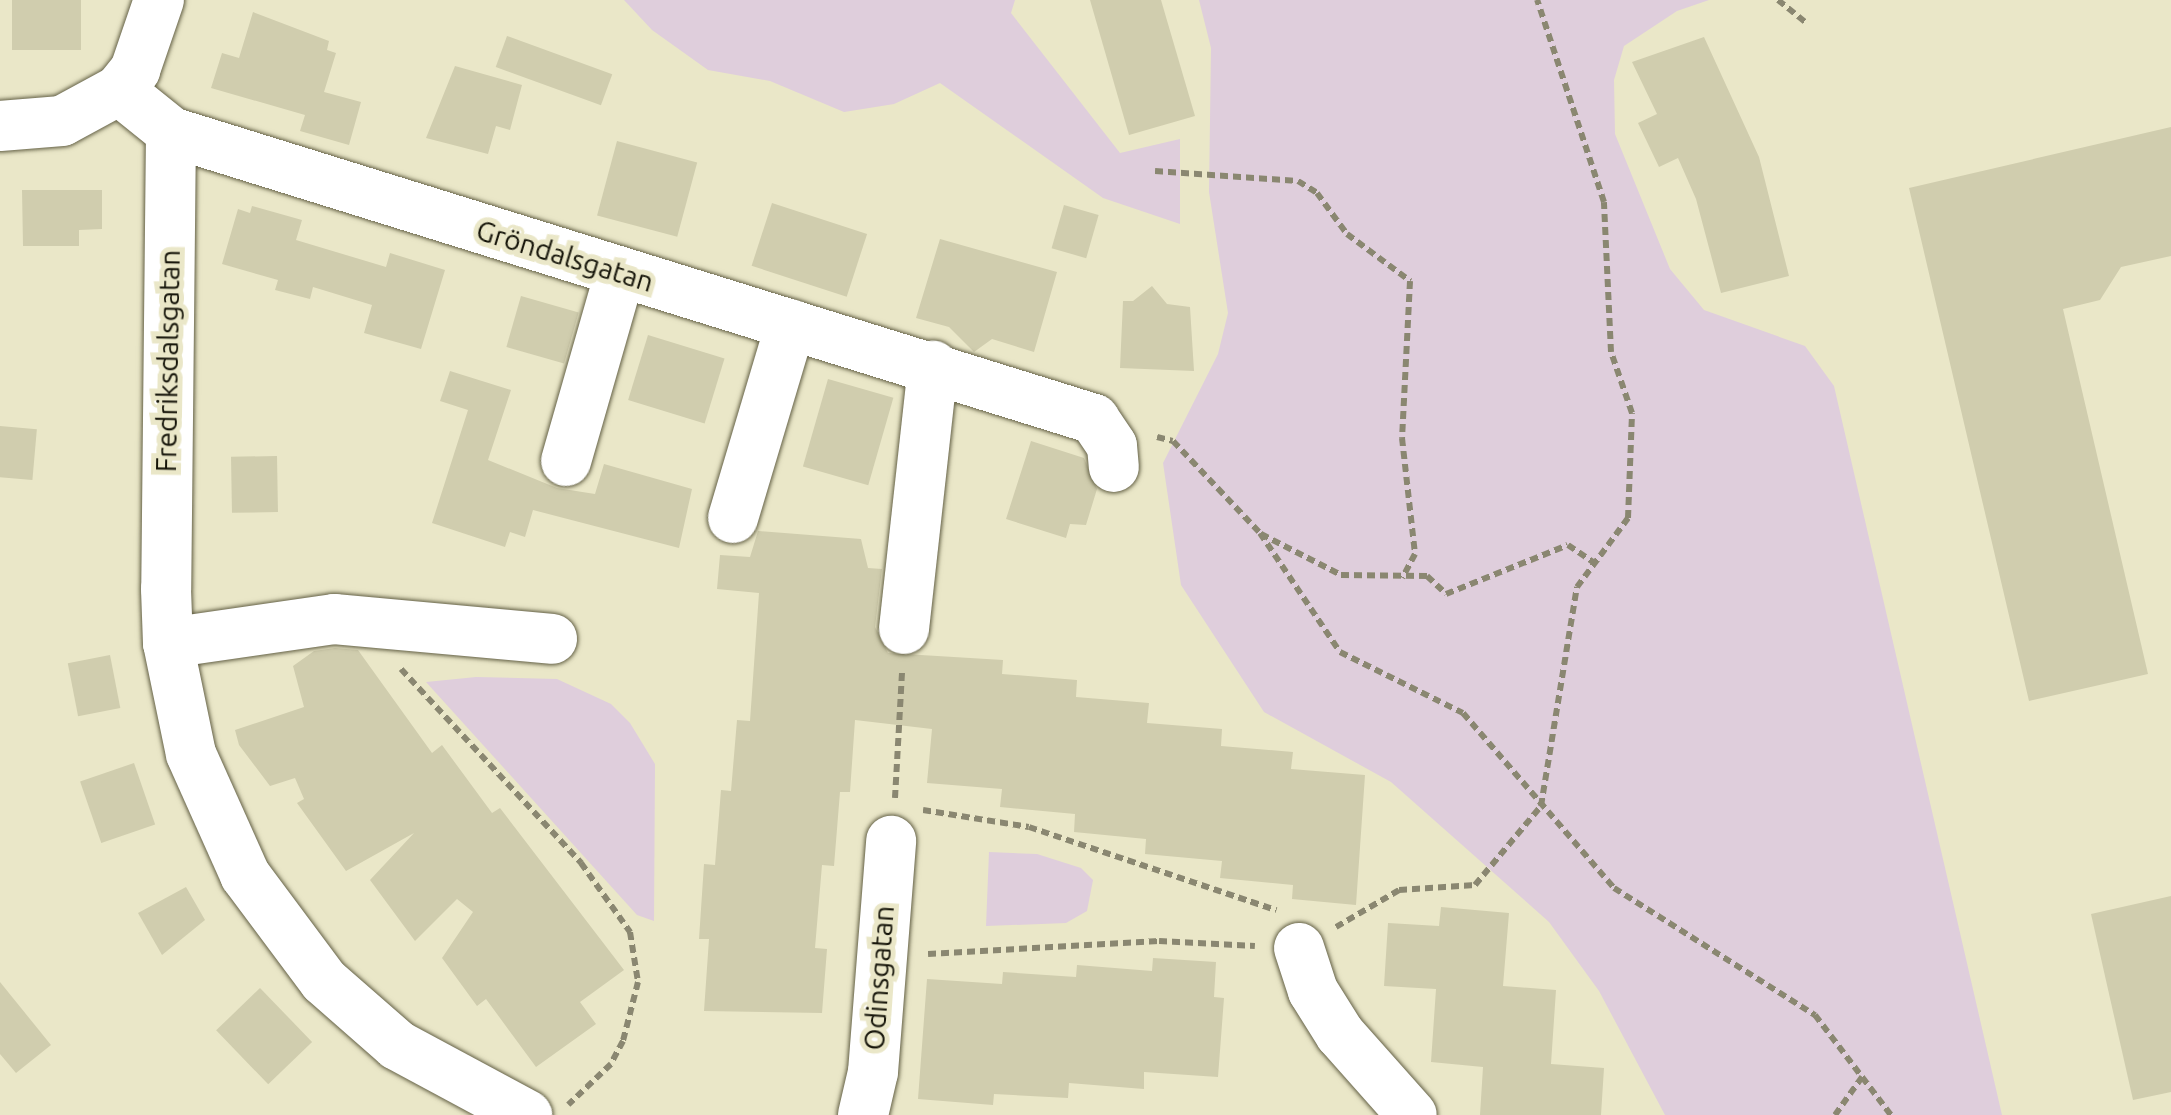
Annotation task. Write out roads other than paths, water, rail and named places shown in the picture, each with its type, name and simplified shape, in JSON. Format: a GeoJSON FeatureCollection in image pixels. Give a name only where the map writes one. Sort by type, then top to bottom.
{"type":"FeatureCollection","features":[{"type":"Feature","properties":{"kind":"street"},"geometry":{"type":"LineString","coordinates":[[0,126],[62,122],[118,90],[135,70],[159,0]]}},
{"type":"Feature","properties":{"kind":"street","name":"Gröndalsgatan"},"geometry":{"type":"LineString","coordinates":[[118,90],[172,132],[1094,419],[1112,446],[1129,451]]}},
{"type":"Feature","properties":{"kind":"street","name":"Fredriksdalsgatan"},"geometry":{"type":"LineString","coordinates":[[172,132],[166,589],[168,643],[191,754],[244,875],[284,935],[362,1018],[397,1045],[527,1115]]}},
{"type":"Feature","properties":{"kind":"street"},"geometry":{"type":"LineString","coordinates":[[566,461],[620,272]]}},
{"type":"Feature","properties":{"kind":"street"},"geometry":{"type":"LineString","coordinates":[[733,518],[791,324]]}},
{"type":"Feature","properties":{"kind":"street"},"geometry":{"type":"LineString","coordinates":[[904,630],[933,366]]}},
{"type":"Feature","properties":{"kind":"street"},"geometry":{"type":"LineString","coordinates":[[168,643],[334,619],[552,640]]}},
{"type":"Feature","properties":{"kind":"street","name":"Odinsgatan"},"geometry":{"type":"LineString","coordinates":[[863,1115],[872,1072],[893,823]]}},
{"type":"Feature","properties":{"kind":"street"},"geometry":{"type":"LineString","coordinates":[[1299,948],[1312,990],[1340,1034],[1412,1115]]}}]}
